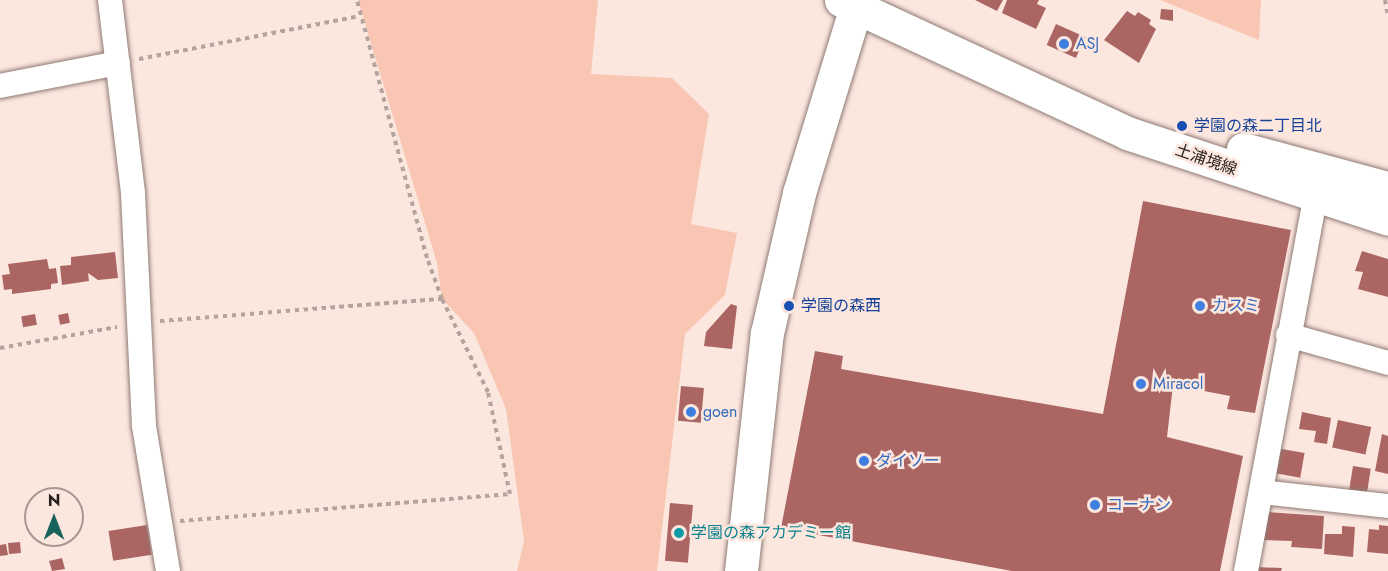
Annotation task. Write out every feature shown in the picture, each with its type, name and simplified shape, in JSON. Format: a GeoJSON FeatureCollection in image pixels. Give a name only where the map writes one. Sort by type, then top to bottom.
{"type":"FeatureCollection","features":[{"type":"Feature","properties":{"kind":"main road","name":"土浦境線"},"geometry":{"type":"LineString","coordinates":[[852,3],[1028,89],[1127,133],[1315,197],[1388,219]]}},
{"type":"Feature","properties":{"kind":"main road"},"geometry":{"type":"LineString","coordinates":[[741,571],[758,386],[770,322],[800,193],[852,3]]}},
{"type":"Feature","properties":{"kind":"main road","name":"土浦境線"},"geometry":{"type":"LineString","coordinates":[[1028,89],[1132,110],[1272,160],[1388,188]]}},
{"type":"Feature","properties":{"kind":"street"},"geometry":{"type":"LineString","coordinates":[[110,0],[133,193],[144,426],[162,523],[168,571]]}},
{"type":"Feature","properties":{"kind":"street"},"geometry":{"type":"LineString","coordinates":[[0,86],[118,63]]}},
{"type":"Feature","properties":{"kind":"street"},"geometry":{"type":"LineString","coordinates":[[1246,571],[1315,197]]}},
{"type":"Feature","properties":{"kind":"street"},"geometry":{"type":"LineString","coordinates":[[1288,335],[1388,363]]}},
{"type":"Feature","properties":{"kind":"street"},"geometry":{"type":"LineString","coordinates":[[1261,492],[1388,506]]}},
{"type":"Feature","properties":{"kind":"path"},"geometry":{"type":"LineString","coordinates":[[162,523],[510,494],[488,392],[442,299],[427,258],[357,0]]}},
{"type":"Feature","properties":{"kind":"path"},"geometry":{"type":"LineString","coordinates":[[1385,0],[1388,15]]}},
{"type":"Feature","properties":{"kind":"path"},"geometry":{"type":"LineString","coordinates":[[118,63],[360,16]]}},
{"type":"Feature","properties":{"kind":"path"},"geometry":{"type":"LineString","coordinates":[[0,348],[139,322],[442,299]]}},
{"type":"Feature","properties":{"kind":"shaded area"},"geometry":{"type":"Polygon","coordinates":[[[358,0],[598,0],[591,74],[672,78],[709,114],[691,224],[737,233],[725,295],[685,334],[657,571],[517,571],[524,541],[506,409],[474,333],[442,299],[437,263],[358,0]]]}},
{"type":"Feature","properties":{"kind":"shaded area"},"geometry":{"type":"Polygon","coordinates":[[[1160,0],[1261,0],[1259,40],[1160,0]]]}},
{"type":"Feature","properties":{"kind":"building"},"geometry":{"type":"Polygon","coordinates":[[[975,0],[1003,0],[997,11],[975,0]]]}},
{"type":"Feature","properties":{"kind":"building"},"geometry":{"type":"Polygon","coordinates":[[[1007,0],[1039,0],[1037,4],[1046,8],[1036,29],[1002,13],[1007,0]]]}},
{"type":"Feature","properties":{"kind":"building"},"geometry":{"type":"Polygon","coordinates":[[[1161,9],[1173,10],[1173,21],[1160,19],[1161,9]]]}},
{"type":"Feature","properties":{"kind":"building"},"geometry":{"type":"Polygon","coordinates":[[[1127,11],[1135,16],[1138,12],[1151,20],[1149,24],[1156,29],[1139,63],[1104,40],[1127,11]]]}},
{"type":"Feature","properties":{"kind":"building"},"geometry":{"type":"Polygon","coordinates":[[[1056,24],[1085,37],[1076,58],[1047,45],[1056,24]]]}},
{"type":"Feature","properties":{"kind":"building"},"geometry":{"type":"Polygon","coordinates":[[[1143,201],[1291,230],[1255,413],[1227,409],[1230,396],[1173,385],[1167,437],[1243,456],[1220,571],[1012,571],[781,528],[815,351],[843,356],[841,369],[1103,414],[1143,201]]]}},
{"type":"Feature","properties":{"kind":"building"},"geometry":{"type":"Polygon","coordinates":[[[1362,251],[1388,259],[1388,297],[1358,289],[1363,272],[1355,271],[1362,251]]]}},
{"type":"Feature","properties":{"kind":"building"},"geometry":{"type":"Polygon","coordinates":[[[115,252],[118,278],[98,280],[88,273],[89,281],[62,285],[60,266],[71,265],[71,257],[115,252]]]}},
{"type":"Feature","properties":{"kind":"building"},"geometry":{"type":"Polygon","coordinates":[[[47,259],[49,269],[56,268],[58,283],[51,284],[51,289],[12,294],[12,289],[4,290],[2,275],[10,274],[8,264],[47,259]]]}},
{"type":"Feature","properties":{"kind":"building"},"geometry":{"type":"Polygon","coordinates":[[[731,304],[737,306],[732,349],[704,346],[706,332],[731,304]]]}},
{"type":"Feature","properties":{"kind":"building"},"geometry":{"type":"Polygon","coordinates":[[[68,313],[70,323],[60,325],[58,315],[68,313]]]}},
{"type":"Feature","properties":{"kind":"building"},"geometry":{"type":"Polygon","coordinates":[[[35,314],[37,325],[23,327],[21,316],[35,314]]]}},
{"type":"Feature","properties":{"kind":"building"},"geometry":{"type":"Polygon","coordinates":[[[681,386],[704,388],[701,423],[678,421],[681,386]]]}},
{"type":"Feature","properties":{"kind":"building"},"geometry":{"type":"Polygon","coordinates":[[[1302,412],[1331,418],[1327,444],[1314,442],[1316,431],[1299,429],[1302,412]]]}},
{"type":"Feature","properties":{"kind":"building"},"geometry":{"type":"Polygon","coordinates":[[[1338,420],[1371,427],[1365,454],[1332,447],[1338,420]]]}},
{"type":"Feature","properties":{"kind":"building"},"geometry":{"type":"Polygon","coordinates":[[[1382,434],[1388,436],[1388,474],[1375,471],[1382,434]]]}},
{"type":"Feature","properties":{"kind":"building"},"geometry":{"type":"Polygon","coordinates":[[[1276,448],[1305,453],[1300,478],[1272,473],[1276,448]]]}},
{"type":"Feature","properties":{"kind":"building"},"geometry":{"type":"Polygon","coordinates":[[[1353,466],[1371,469],[1367,493],[1349,490],[1353,466]]]}},
{"type":"Feature","properties":{"kind":"building","name":"学園の森アカデミー館"},"geometry":{"type":"Polygon","coordinates":[[[670,503],[693,505],[688,563],[665,561],[670,503]]]}},
{"type":"Feature","properties":{"kind":"building"},"geometry":{"type":"Polygon","coordinates":[[[1266,512],[1324,516],[1322,549],[1291,547],[1292,541],[1264,540],[1266,512]]]}},
{"type":"Feature","properties":{"kind":"building"},"geometry":{"type":"Polygon","coordinates":[[[147,525],[152,555],[113,561],[108,531],[147,525]]]}},
{"type":"Feature","properties":{"kind":"building"},"geometry":{"type":"Polygon","coordinates":[[[1379,525],[1388,526],[1388,554],[1367,552],[1369,529],[1379,530],[1379,525]]]}},
{"type":"Feature","properties":{"kind":"building"},"geometry":{"type":"Polygon","coordinates":[[[1342,526],[1355,527],[1353,557],[1324,554],[1325,534],[1342,534],[1342,526]]]}},
{"type":"Feature","properties":{"kind":"building"},"geometry":{"type":"Polygon","coordinates":[[[20,542],[21,553],[9,554],[8,543],[20,542]]]}},
{"type":"Feature","properties":{"kind":"building"},"geometry":{"type":"Polygon","coordinates":[[[6,544],[8,555],[0,556],[0,545],[6,544]]]}},
{"type":"Feature","properties":{"kind":"building"},"geometry":{"type":"Polygon","coordinates":[[[62,558],[65,569],[52,571],[49,561],[62,558]]]}},
{"type":"Feature","properties":{"kind":"building"},"geometry":{"type":"Polygon","coordinates":[[[1255,567],[1282,568],[1281,571],[1255,571],[1255,567]]]}},
{"type":"Feature","properties":{"kind":"place","name":"ASJ"},"geometry":{"type":"Point","coordinates":[1064,44]}},
{"type":"Feature","properties":{"kind":"place","name":"学園の森二丁目北"},"geometry":{"type":"Point","coordinates":[1182,126]}},
{"type":"Feature","properties":{"kind":"place","name":"学園の森西"},"geometry":{"type":"Point","coordinates":[789,306]}},
{"type":"Feature","properties":{"kind":"place","name":"カスミ"},"geometry":{"type":"Point","coordinates":[1200,306]}},
{"type":"Feature","properties":{"kind":"place","name":"Miracol"},"geometry":{"type":"Point","coordinates":[1141,384]}},
{"type":"Feature","properties":{"kind":"place","name":"goen"},"geometry":{"type":"Point","coordinates":[691,412]}},
{"type":"Feature","properties":{"kind":"place","name":"ダイソー"},"geometry":{"type":"Point","coordinates":[864,461]}},
{"type":"Feature","properties":{"kind":"place","name":"コーナン"},"geometry":{"type":"Point","coordinates":[1095,505]}},
{"type":"Feature","properties":{"kind":"place","name":"学園の森アカデミー館"},"geometry":{"type":"Point","coordinates":[679,533]}}]}
